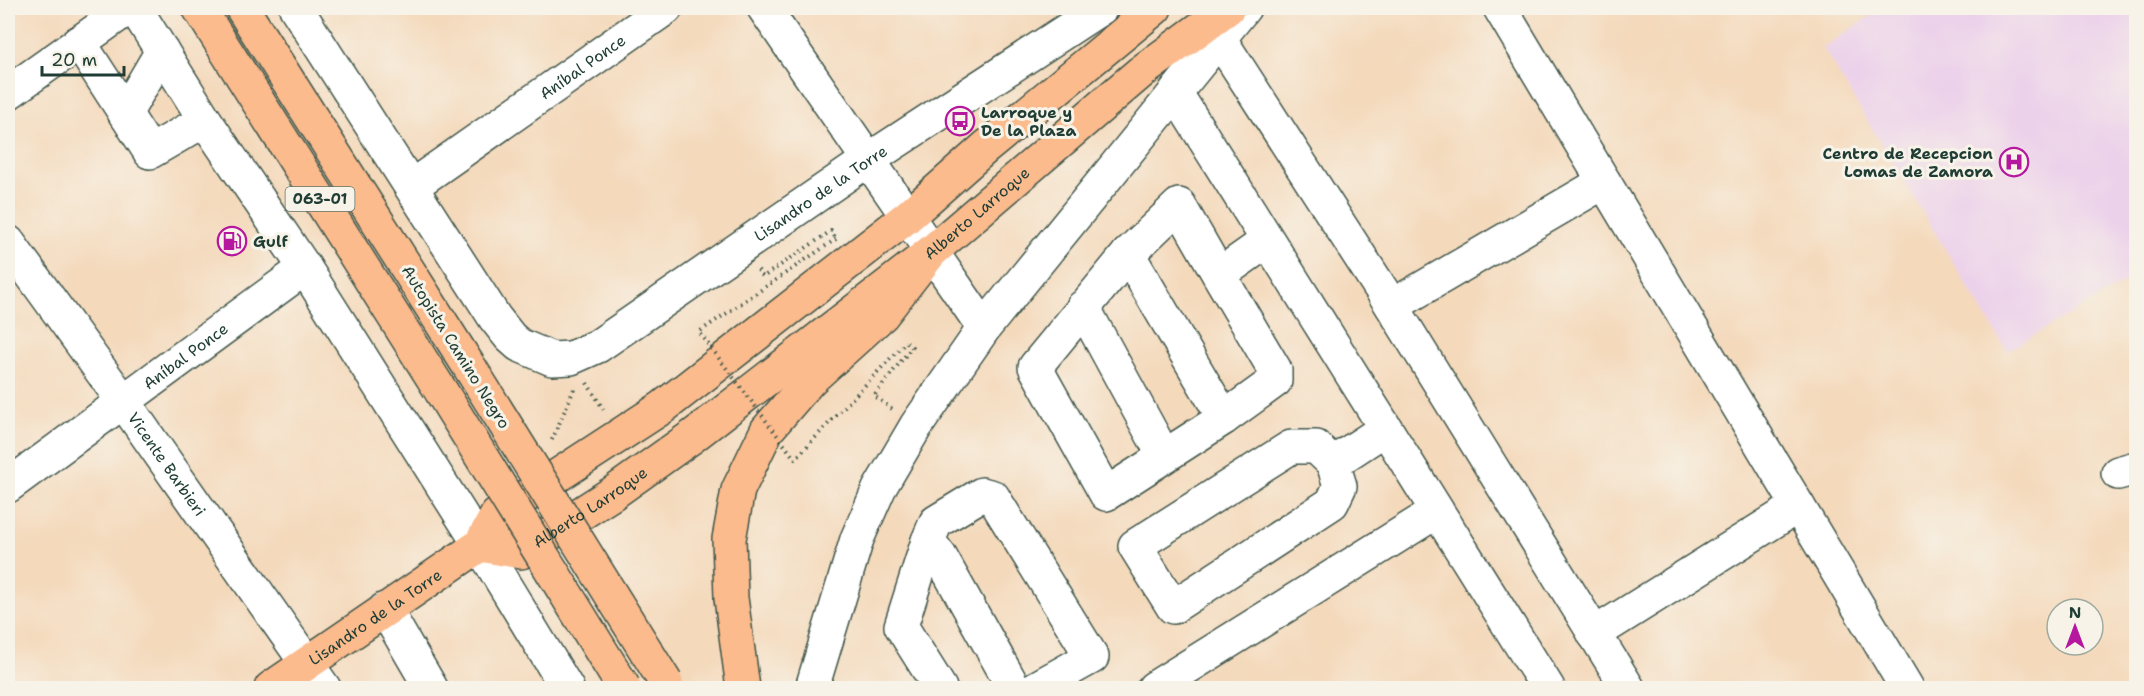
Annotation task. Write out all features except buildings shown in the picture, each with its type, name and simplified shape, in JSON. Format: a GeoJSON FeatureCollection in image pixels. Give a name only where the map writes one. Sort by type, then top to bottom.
{"type":"FeatureCollection","features":[{"type":"Feature","properties":{"kind":"main road","name":"063-01"},"geometry":{"type":"LineString","coordinates":[[199,8],[441,391],[624,688]]}},
{"type":"Feature","properties":{"kind":"main road","name":"Autopista Camino Negro"},"geometry":{"type":"LineString","coordinates":[[242,8],[472,371],[667,686]]}},
{"type":"Feature","properties":{"kind":"main road"},"geometry":{"type":"LineString","coordinates":[[480,545],[497,515],[663,407],[907,217],[985,148],[1155,8]]}},
{"type":"Feature","properties":{"kind":"main road","name":"Alberto Larroque"},"geometry":{"type":"LineString","coordinates":[[480,545],[521,552],[613,493],[693,436],[931,252],[1141,72],[1228,8]]}},
{"type":"Feature","properties":{"kind":"main road"},"geometry":{"type":"LineString","coordinates":[[743,688],[730,598],[729,539],[738,490],[767,430],[810,380],[882,315],[931,252]]}},
{"type":"Feature","properties":{"kind":"main road","name":"Lisandro de la Torre"},"geometry":{"type":"LineString","coordinates":[[271,688],[315,676],[385,609],[480,545]]}},
{"type":"Feature","properties":{"kind":"street"},"geometry":{"type":"LineString","coordinates":[[8,93],[128,8]]}},
{"type":"Feature","properties":{"kind":"street"},"geometry":{"type":"LineString","coordinates":[[135,8],[480,545],[567,688]]}},
{"type":"Feature","properties":{"kind":"street"},"geometry":{"type":"LineString","coordinates":[[296,8],[495,318],[519,345],[577,368]]}},
{"type":"Feature","properties":{"kind":"street","name":"Aníbal Ponce"},"geometry":{"type":"LineString","coordinates":[[412,186],[666,8]]}},
{"type":"Feature","properties":{"kind":"street"},"geometry":{"type":"LineString","coordinates":[[764,8],[984,328]]}},
{"type":"Feature","properties":{"kind":"street","name":"Lisandro de la Torre"},"geometry":{"type":"LineString","coordinates":[[577,368],[598,345],[868,160],[1101,8]]}},
{"type":"Feature","properties":{"kind":"street"},"geometry":{"type":"LineString","coordinates":[[817,684],[857,539],[879,489],[916,426],[984,328],[1244,8]]}},
{"type":"Feature","properties":{"kind":"street"},"geometry":{"type":"LineString","coordinates":[[1500,8],[1907,688]]}},
{"type":"Feature","properties":{"kind":"street"},"geometry":{"type":"LineString","coordinates":[[1219,38],[1392,306],[1628,688]]}},
{"type":"Feature","properties":{"kind":"street"},"geometry":{"type":"LineString","coordinates":[[79,42],[150,152],[205,120]]}},
{"type":"Feature","properties":{"kind":"street"},"geometry":{"type":"LineString","coordinates":[[125,114],[162,51]]}},
{"type":"Feature","properties":{"kind":"street"},"geometry":{"type":"LineString","coordinates":[[1175,92],[1548,688]]}},
{"type":"Feature","properties":{"kind":"street"},"geometry":{"type":"LineString","coordinates":[[1392,306],[1604,182]]}},
{"type":"Feature","properties":{"kind":"street"},"geometry":{"type":"LineString","coordinates":[[1179,205],[1219,275],[1275,370],[1275,381],[1224,418],[1106,494],[1035,367],[1128,254],[1179,205]]}},
{"type":"Feature","properties":{"kind":"street"},"geometry":{"type":"LineString","coordinates":[[1219,275],[1268,241]]}},
{"type":"Feature","properties":{"kind":"street","name":"Vicente Barbieri"},"geometry":{"type":"LineString","coordinates":[[8,242],[123,401],[315,676]]}},
{"type":"Feature","properties":{"kind":"street"},"geometry":{"type":"LineString","coordinates":[[1128,254],[1224,418]]}},
{"type":"Feature","properties":{"kind":"street","name":"Aníbal Ponce"},"geometry":{"type":"LineString","coordinates":[[8,486],[304,268]]}},
{"type":"Feature","properties":{"kind":"street"},"geometry":{"type":"LineString","coordinates":[[1083,307],[1164,456]]}},
{"type":"Feature","properties":{"kind":"street"},"geometry":{"type":"LineString","coordinates":[[1334,463],[1385,429]]}},
{"type":"Feature","properties":{"kind":"street"},"geometry":{"type":"LineString","coordinates":[[1291,447],[1316,447],[1334,463],[1340,486],[1332,503],[1173,607],[1135,546],[1291,447]]}},
{"type":"Feature","properties":{"kind":"street"},"geometry":{"type":"LineString","coordinates":[[940,688],[901,626],[936,522],[982,494],[993,497],[1092,657],[1036,688]]}},
{"type":"Feature","properties":{"kind":"street"},"geometry":{"type":"LineString","coordinates":[[1594,634],[1798,506]]}},
{"type":"Feature","properties":{"kind":"street"},"geometry":{"type":"LineString","coordinates":[[1154,688],[1436,512]]}},
{"type":"Feature","properties":{"kind":"street"},"geometry":{"type":"LineString","coordinates":[[928,541],[940,556],[1014,688]]}},
{"type":"Feature","properties":{"kind":"street"},"geometry":{"type":"LineString","coordinates":[[385,609],[431,688]]}},
{"type":"Feature","properties":{"kind":"path"},"geometry":{"type":"LineString","coordinates":[[836,238],[699,332],[795,459],[906,342],[912,347],[874,396],[916,426]]}},
{"type":"Feature","properties":{"kind":"path"},"geometry":{"type":"LineString","coordinates":[[577,368],[621,435]]}},
{"type":"Feature","properties":{"kind":"path"},"geometry":{"type":"LineString","coordinates":[[550,443],[574,387],[577,368]]}},
{"type":"Feature","properties":{"kind":"shaded area","name":"Centro de Recepcion Lomas de Zamora"},"geometry":{"type":"Polygon","coordinates":[[[1882,8],[2136,8],[2136,276],[2007,351],[1823,48],[1882,8]]]}},
{"type":"Feature","properties":{"kind":"place","name":"Larroque y De la Plaza"},"geometry":{"type":"Point","coordinates":[960,121]}},
{"type":"Feature","properties":{"kind":"place","name":"Centro de Recepcion Lomas de Zamora"},"geometry":{"type":"Point","coordinates":[2014,162]}},
{"type":"Feature","properties":{"kind":"place","name":"Gulf"},"geometry":{"type":"Point","coordinates":[232,241]}}]}
